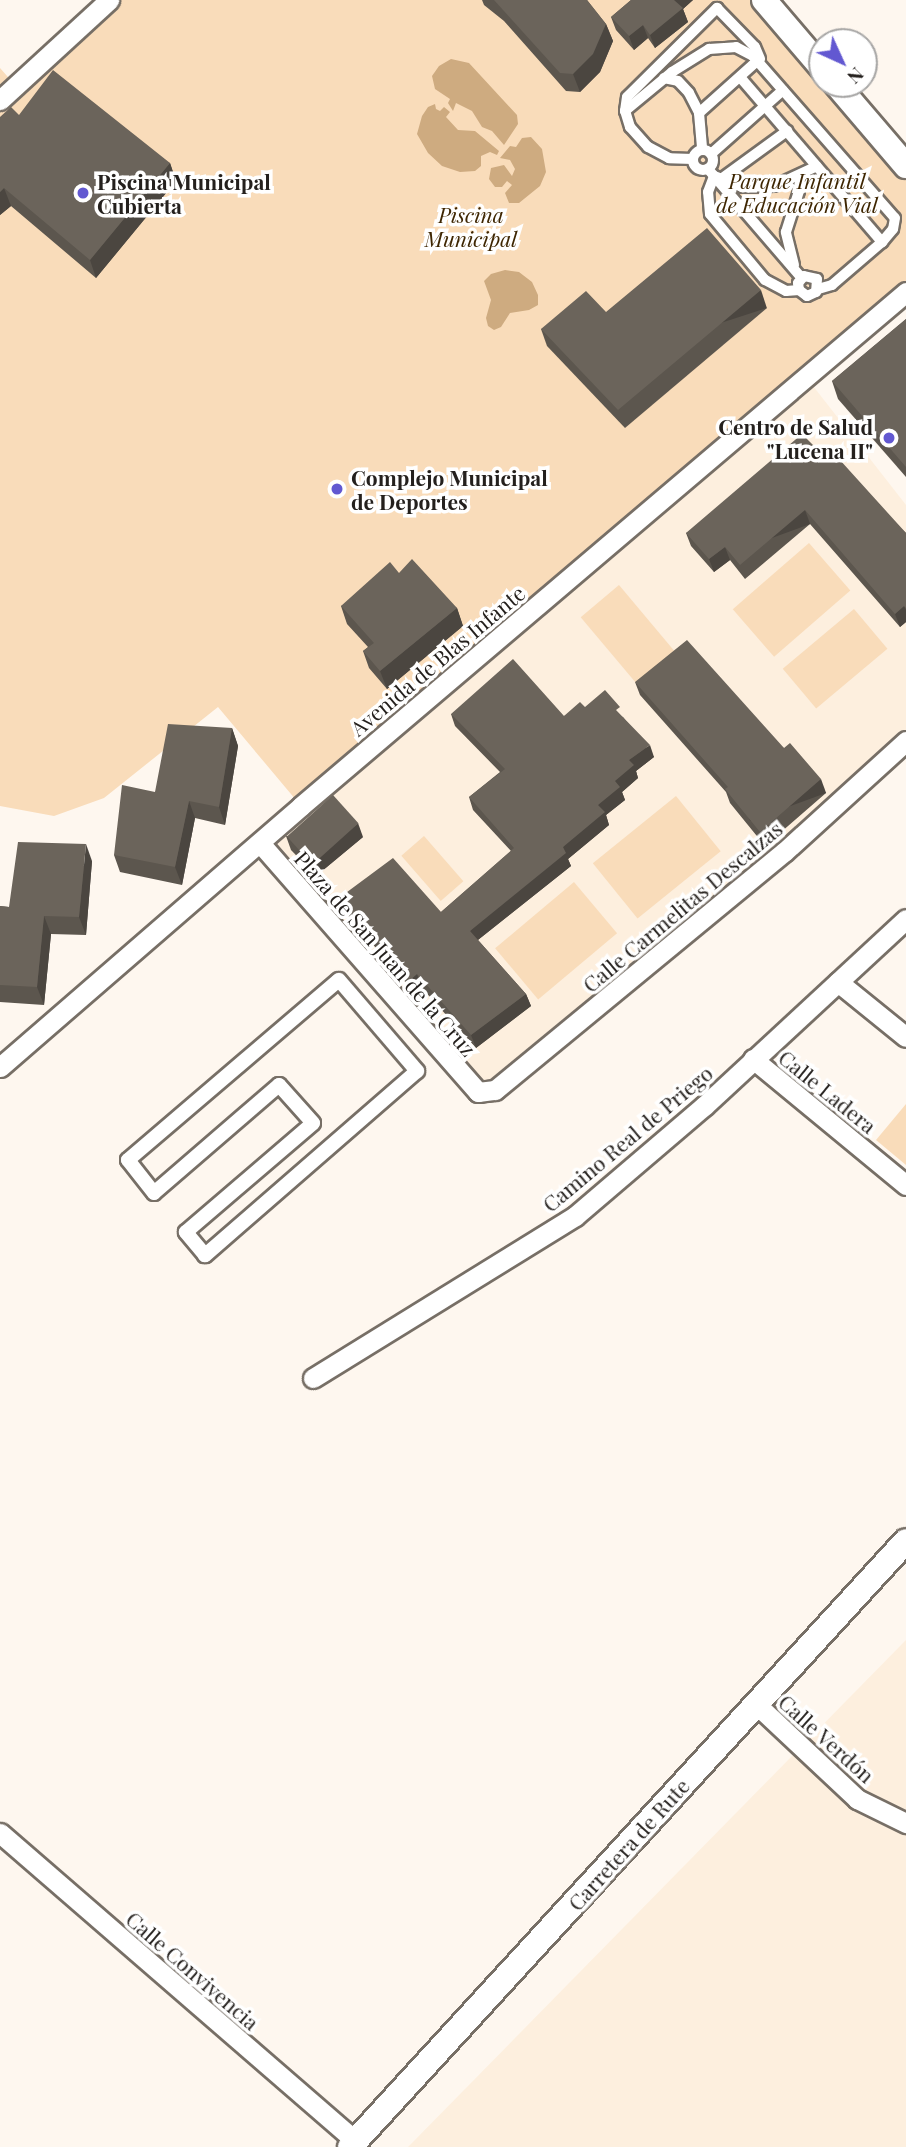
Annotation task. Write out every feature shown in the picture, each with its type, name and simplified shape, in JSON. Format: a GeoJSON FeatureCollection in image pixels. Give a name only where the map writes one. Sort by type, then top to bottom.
{"type":"FeatureCollection","features":[{"type":"Feature","properties":{"kind":"street"},"geometry":{"type":"LineString","coordinates":[[0,100],[109,0]]}},
{"type":"Feature","properties":{"kind":"street"},"geometry":{"type":"LineString","coordinates":[[764,0],[808,52]]}},
{"type":"Feature","properties":{"kind":"street"},"geometry":{"type":"LineString","coordinates":[[849,98],[904,160]]}},
{"type":"Feature","properties":{"kind":"street","name":"Avenida de Blas Infante"},"geometry":{"type":"LineString","coordinates":[[0,1066],[906,292]]}},
{"type":"Feature","properties":{"kind":"street","name":"Calle Carmelitas Descalzas"},"geometry":{"type":"LineString","coordinates":[[478,1092],[495,1090],[784,852],[906,741]]}},
{"type":"Feature","properties":{"kind":"street","name":"Plaza de San Juan de la Cruz"},"geometry":{"type":"LineString","coordinates":[[260,844],[478,1092]]}},
{"type":"Feature","properties":{"kind":"street","name":"Camino Real de Priego"},"geometry":{"type":"LineString","coordinates":[[313,1378],[575,1216],[704,1106],[906,919]]}},
{"type":"Feature","properties":{"kind":"street"},"geometry":{"type":"LineString","coordinates":[[339,980],[417,1072],[205,1255],[186,1232],[313,1123],[279,1084],[154,1193],[128,1160],[339,980]]}},
{"type":"Feature","properties":{"kind":"street"},"geometry":{"type":"LineString","coordinates":[[838,982],[906,1037]]}},
{"type":"Feature","properties":{"kind":"street","name":"Calle Ladera"},"geometry":{"type":"LineString","coordinates":[[753,1059],[906,1185]]}},
{"type":"Feature","properties":{"kind":"street","name":"Carretera de Rute"},"geometry":{"type":"LineString","coordinates":[[353,2144],[906,1541]]}},
{"type":"Feature","properties":{"kind":"street","name":"Calle Verdón"},"geometry":{"type":"LineString","coordinates":[[756,1704],[857,1799],[906,1822]]}},
{"type":"Feature","properties":{"kind":"street","name":"Calle Convivencia"},"geometry":{"type":"LineString","coordinates":[[0,1833],[353,2144]]}},
{"type":"Feature","properties":{"kind":"lane"},"geometry":{"type":"LineString","coordinates":[[761,65],[755,47],[721,4],[627,97],[625,111],[630,127],[648,147],[669,158],[693,159],[706,152],[783,90]]}},
{"type":"Feature","properties":{"kind":"lane"},"geometry":{"type":"LineString","coordinates":[[625,111],[664,78],[709,49],[736,47],[761,65],[895,218],[893,229],[882,242],[832,285],[807,296],[799,290],[786,291],[765,280],[710,214],[708,192],[715,175],[713,161],[706,152],[699,113],[678,81],[664,78]]}},
{"type":"Feature","properties":{"kind":"lane"},"geometry":{"type":"LineString","coordinates":[[699,113],[740,76],[761,65]]}},
{"type":"Feature","properties":{"kind":"lane"},"geometry":{"type":"LineString","coordinates":[[740,76],[882,242]]}},
{"type":"Feature","properties":{"kind":"lane"},"geometry":{"type":"LineString","coordinates":[[715,175],[787,131]]}},
{"type":"Feature","properties":{"kind":"lane"},"geometry":{"type":"LineString","coordinates":[[693,159],[699,169],[742,187],[774,186],[817,166]]}},
{"type":"Feature","properties":{"kind":"lane"},"geometry":{"type":"LineString","coordinates":[[715,175],[801,277]]}},
{"type":"Feature","properties":{"kind":"lane"},"geometry":{"type":"LineString","coordinates":[[799,290],[801,277],[791,259],[786,232],[799,191],[800,176]]}},
{"type":"Feature","properties":{"kind":"lane"},"geometry":{"type":"LineString","coordinates":[[801,277],[814,276],[818,289]]}},
{"type":"Feature","properties":{"kind":"shaded area"},"geometry":{"type":"Polygon","coordinates":[[[451,59],[469,63],[517,115],[518,124],[504,145],[492,131],[482,127],[472,111],[456,103],[453,111],[448,103],[450,99],[435,89],[432,76],[439,66],[451,59]]]}},
{"type":"Feature","properties":{"kind":"shaded area"},"geometry":{"type":"Polygon","coordinates":[[[435,104],[436,109],[440,111],[444,107],[450,112],[446,117],[458,130],[475,131],[499,151],[497,155],[490,152],[481,156],[481,166],[475,171],[460,172],[442,166],[428,153],[417,134],[422,116],[428,107],[435,104]]]}},
{"type":"Feature","properties":{"kind":"shaded area"},"geometry":{"type":"Polygon","coordinates":[[[531,137],[542,149],[546,172],[540,186],[519,203],[509,203],[505,193],[512,185],[507,181],[502,187],[495,187],[489,179],[491,168],[504,165],[512,176],[515,169],[510,160],[500,158],[510,146],[516,147],[522,138],[531,137]]]}},
{"type":"Feature","properties":{"kind":"shaded area"},"geometry":{"type":"Polygon","coordinates":[[[505,270],[519,272],[532,282],[538,295],[538,305],[529,310],[510,313],[501,327],[494,330],[488,326],[486,318],[491,300],[484,281],[491,274],[505,270]]]}},
{"type":"Feature","properties":{"kind":"shaded area"},"geometry":{"type":"Polygon","coordinates":[[[806,377],[906,505],[906,741],[478,1092],[260,844],[806,377]]]}},
{"type":"Feature","properties":{"kind":"shaded area"},"geometry":{"type":"Polygon","coordinates":[[[906,1640],[906,2147],[408,2147],[906,1640]]]}},
{"type":"Feature","properties":{"kind":"green space","name":"Complejo Municipal de Deportes"},"geometry":{"type":"Polygon","coordinates":[[[109,0],[759,0],[808,55],[808,98],[846,98],[906,166],[906,292],[301,806],[218,707],[104,798],[54,816],[0,806],[0,68],[15,85],[109,0]]]}},
{"type":"Feature","properties":{"kind":"green space"},"geometry":{"type":"Polygon","coordinates":[[[809,543],[850,591],[774,657],[733,609],[809,543]]]}},
{"type":"Feature","properties":{"kind":"green space"},"geometry":{"type":"Polygon","coordinates":[[[619,585],[678,655],[640,688],[581,617],[619,585]]]}},
{"type":"Feature","properties":{"kind":"green space"},"geometry":{"type":"Polygon","coordinates":[[[854,609],[887,649],[816,709],[783,669],[854,609]]]}},
{"type":"Feature","properties":{"kind":"green space"},"geometry":{"type":"Polygon","coordinates":[[[676,796],[721,851],[638,919],[593,863],[676,796]]]}},
{"type":"Feature","properties":{"kind":"green space"},"geometry":{"type":"Polygon","coordinates":[[[424,836],[463,881],[441,901],[401,856],[424,836]]]}},
{"type":"Feature","properties":{"kind":"green space"},"geometry":{"type":"Polygon","coordinates":[[[574,882],[617,933],[538,1000],[495,948],[574,882]]]}},
{"type":"Feature","properties":{"kind":"green space"},"geometry":{"type":"Polygon","coordinates":[[[906,1104],[906,1165],[876,1140],[906,1104]]]}},
{"type":"Feature","properties":{"kind":"building"},"geometry":{"type":"Polygon","coordinates":[[[494,0],[587,0],[606,24],[593,54],[573,74],[560,73],[494,0]]]}},
{"type":"Feature","properties":{"kind":"building"},"geometry":{"type":"Polygon","coordinates":[[[631,0],[674,0],[683,8],[650,35],[643,25],[629,36],[611,17],[631,0]]]}},
{"type":"Feature","properties":{"kind":"building","name":"Piscina Municipal Cubierta"},"geometry":{"type":"Polygon","coordinates":[[[53,70],[170,163],[90,260],[4,188],[0,192],[0,117],[11,107],[19,115],[53,70]]]}},
{"type":"Feature","properties":{"kind":"building"},"geometry":{"type":"Polygon","coordinates":[[[707,228],[761,290],[618,410],[541,329],[586,291],[606,312],[707,228]]]}},
{"type":"Feature","properties":{"kind":"building","name":"Centro de Salud \"Lucena II\""},"geometry":{"type":"Polygon","coordinates":[[[906,319],[906,467],[832,381],[906,319]]]}},
{"type":"Feature","properties":{"kind":"building"},"geometry":{"type":"Polygon","coordinates":[[[802,434],[822,454],[830,449],[906,533],[906,608],[904,606],[895,614],[805,510],[740,565],[725,547],[709,559],[686,533],[802,434]]]}},
{"type":"Feature","properties":{"kind":"building"},"geometry":{"type":"Polygon","coordinates":[[[412,559],[457,608],[380,671],[363,651],[374,643],[341,606],[390,562],[399,573],[412,559]]]}},
{"type":"Feature","properties":{"kind":"building"},"geometry":{"type":"Polygon","coordinates":[[[687,640],[784,748],[790,743],[821,779],[760,832],[725,789],[728,787],[635,682],[687,640]]]}},
{"type":"Feature","properties":{"kind":"building"},"geometry":{"type":"Polygon","coordinates":[[[513,659],[564,716],[580,702],[585,707],[605,690],[620,707],[616,710],[650,745],[629,760],[634,765],[615,781],[620,787],[598,805],[605,812],[563,847],[566,853],[470,931],[526,994],[471,1035],[417,974],[410,980],[339,898],[393,858],[441,912],[514,848],[469,797],[505,769],[451,714],[513,659]]]}},
{"type":"Feature","properties":{"kind":"building"},"geometry":{"type":"Polygon","coordinates":[[[168,724],[232,728],[219,807],[189,801],[175,867],[114,855],[122,785],[155,792],[168,724]]]}},
{"type":"Feature","properties":{"kind":"building"},"geometry":{"type":"Polygon","coordinates":[[[333,795],[358,823],[312,865],[287,836],[333,795]]]}},
{"type":"Feature","properties":{"kind":"building"},"geometry":{"type":"Polygon","coordinates":[[[18,842],[86,844],[79,917],[44,916],[37,987],[0,985],[0,906],[9,907],[18,842]]]}},
{"type":"Feature","properties":{"kind":"place","name":"Piscina Municipal Cubierta"},"geometry":{"type":"Point","coordinates":[83,193]}},
{"type":"Feature","properties":{"kind":"place","name":"Centro de Salud \"Lucena II\""},"geometry":{"type":"Point","coordinates":[889,438]}},
{"type":"Feature","properties":{"kind":"place","name":"Complejo Municipal de Deportes"},"geometry":{"type":"Point","coordinates":[337,489]}},
{"type":"Feature","properties":{"kind":"park label","name":"Parque Infantil de Educación Vial"},"geometry":{"type":"Point","coordinates":[797,192]}},
{"type":"Feature","properties":{"kind":"park label","name":"Piscina Municipal"},"geometry":{"type":"Point","coordinates":[471,226]}}]}
